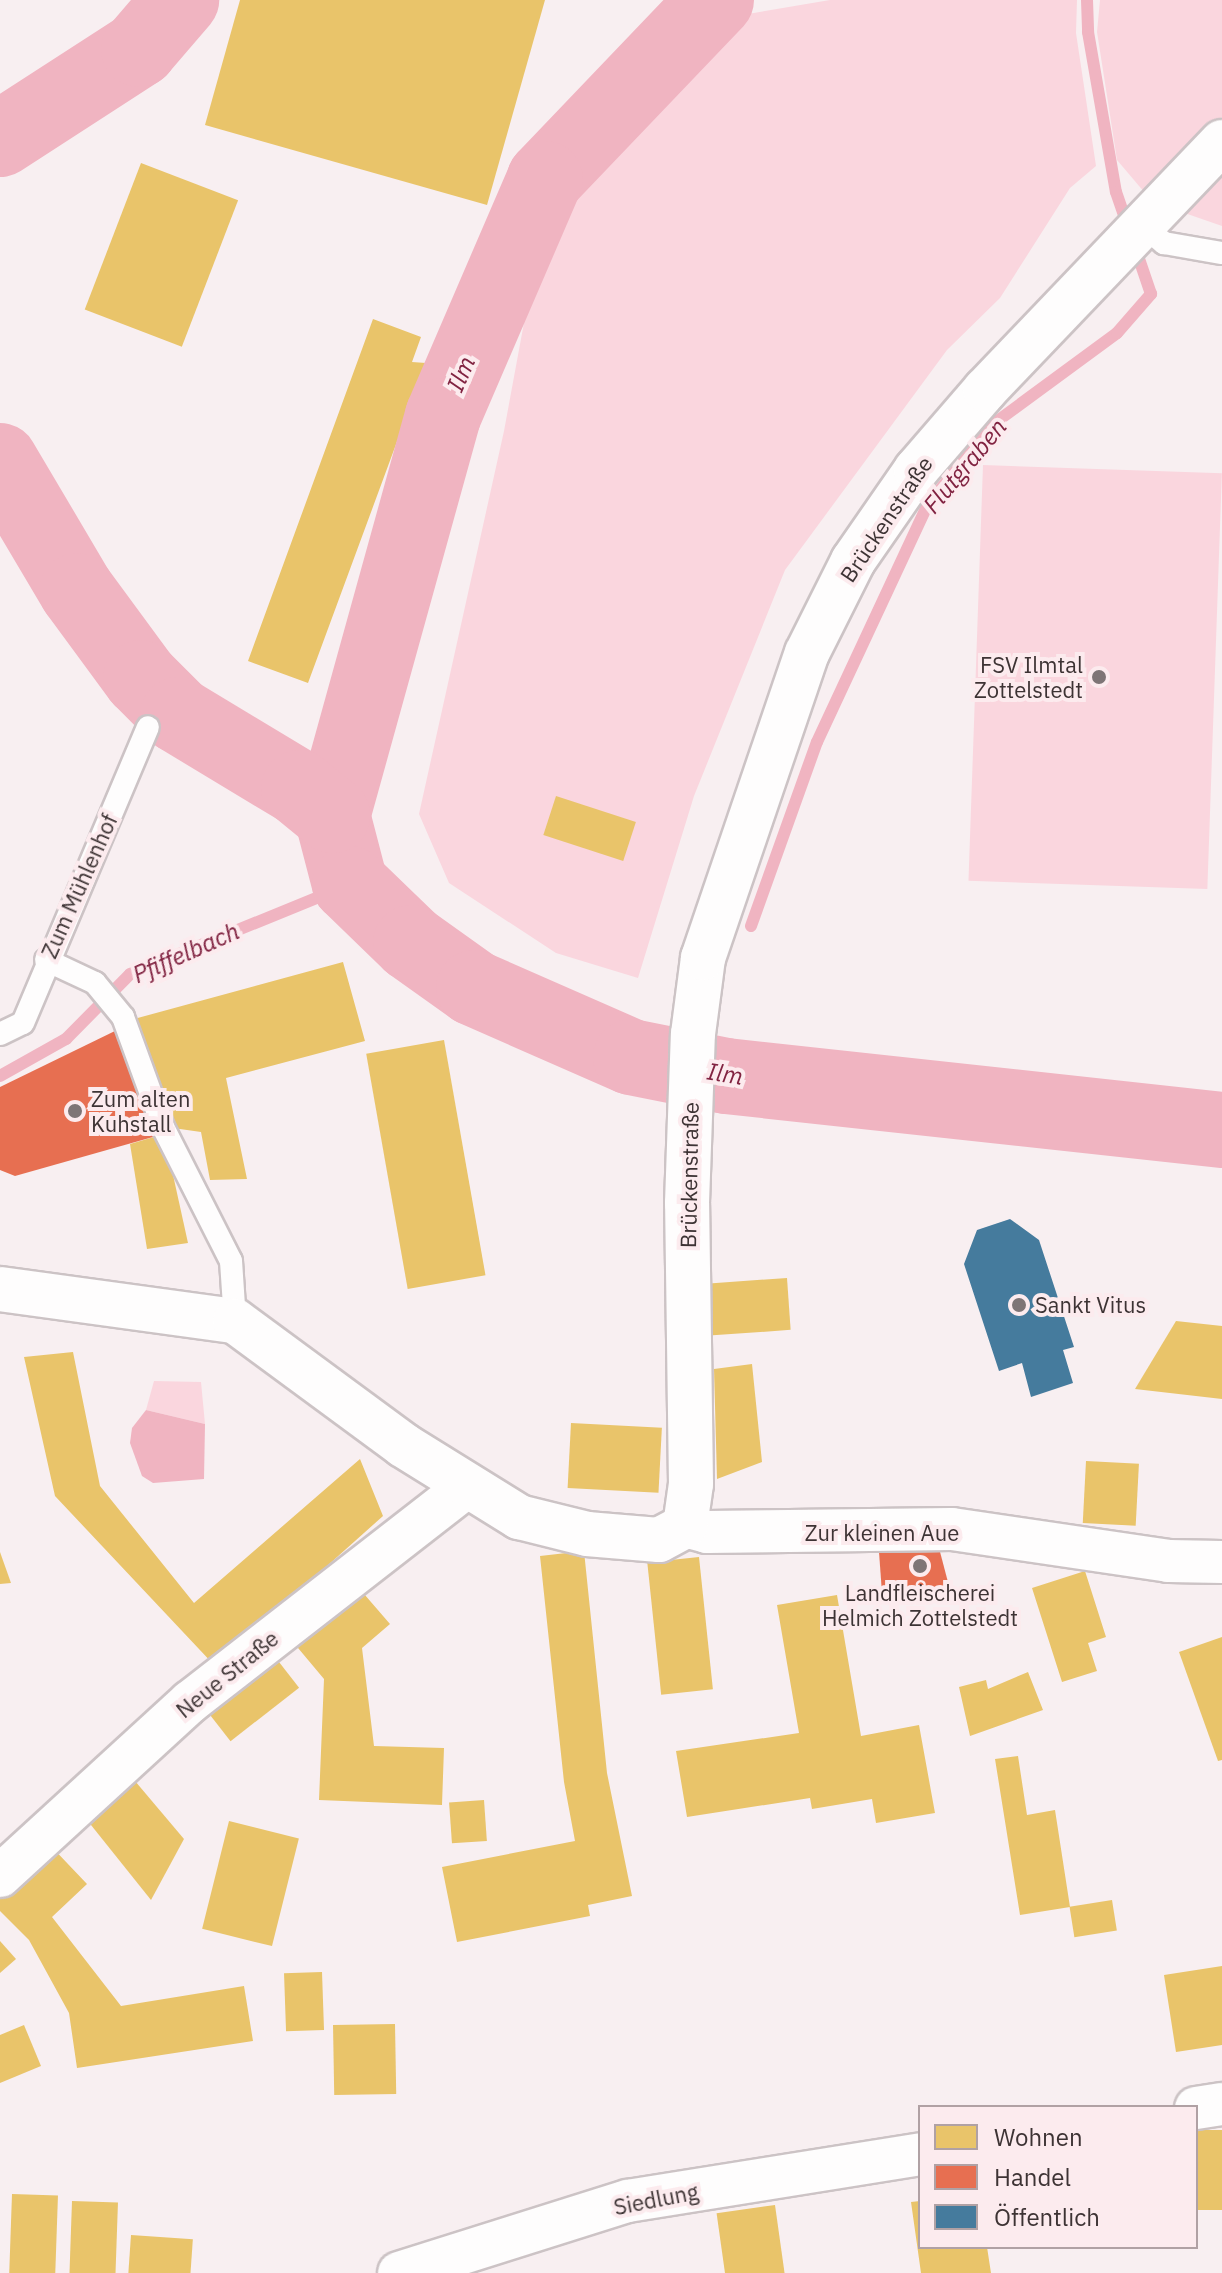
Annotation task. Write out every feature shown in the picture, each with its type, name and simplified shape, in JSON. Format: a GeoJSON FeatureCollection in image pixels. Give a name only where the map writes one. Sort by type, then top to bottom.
{"type":"FeatureCollection","features":[{"type":"Feature","properties":{"kind":"street","name":"Brückenstraße"},"geometry":{"type":"LineString","coordinates":[[685,1526],[691,1484],[690,1112],[693,1034],[703,958],[757,786],[807,653],[853,561],[936,447],[1222,142]]}},
{"type":"Feature","properties":{"kind":"street"},"geometry":{"type":"LineString","coordinates":[[0,1289],[235,1321],[466,1487],[519,1517],[587,1534],[659,1540],[685,1526]]}},
{"type":"Feature","properties":{"kind":"street","name":"Neue Straße"},"geometry":{"type":"LineString","coordinates":[[0,1876],[190,1702],[466,1487]]}},
{"type":"Feature","properties":{"kind":"street","name":"Zur kleinen Aue"},"geometry":{"type":"LineString","coordinates":[[685,1526],[707,1532],[952,1529],[1168,1561],[1222,1562]]}},
{"type":"Feature","properties":{"kind":"street"},"geometry":{"type":"LineString","coordinates":[[1198,2108],[1222,2104]]}},
{"type":"Feature","properties":{"kind":"street","name":"Siedlung"},"geometry":{"type":"LineString","coordinates":[[399,2273],[628,2201],[918,2154]]}},
{"type":"Feature","properties":{"kind":"lane"},"geometry":{"type":"LineString","coordinates":[[1130,240],[1222,253]]}},
{"type":"Feature","properties":{"kind":"lane","name":"Zum Mühlenhof"},"geometry":{"type":"LineString","coordinates":[[0,1034],[23,1023],[46,960],[148,727]]}},
{"type":"Feature","properties":{"kind":"lane"},"geometry":{"type":"LineString","coordinates":[[46,960],[95,983],[123,1017],[163,1127],[231,1261],[235,1321]]}},
{"type":"Feature","properties":{"kind":"shaded area"},"geometry":{"type":"Polygon","coordinates":[[[830,0],[1077,0],[1076,33],[1096,166],[1070,188],[1000,298],[947,350],[785,570],[694,796],[638,978],[556,953],[449,883],[419,814],[504,431],[550,182],[695,23],[830,0]]]}},
{"type":"Feature","properties":{"kind":"shaded area"},"geometry":{"type":"Polygon","coordinates":[[[1100,0],[1222,0],[1222,117],[1145,193],[1117,160],[1097,32],[1100,0]]]}},
{"type":"Feature","properties":{"kind":"shaded area"},"geometry":{"type":"Polygon","coordinates":[[[1222,167],[1222,226],[1173,209],[1222,167]]]}},
{"type":"Feature","properties":{"kind":"shaded area","name":"FSV Ilmtal Zottelstedt"},"geometry":{"type":"Polygon","coordinates":[[[983,465],[1222,473],[1207,889],[968,881],[983,465]]]}},
{"type":"Feature","properties":{"kind":"shaded area"},"geometry":{"type":"Polygon","coordinates":[[[154,1381],[201,1382],[205,1424],[146,1410],[154,1381]]]}},
{"type":"Feature","properties":{"kind":"shaded area"},"geometry":{"type":"Polygon","coordinates":[[[146,1410],[205,1424],[204,1479],[153,1483],[142,1476],[130,1443],[132,1428],[146,1410]]]}},
{"type":"Feature","properties":{"kind":"building: Wohnen"},"geometry":{"type":"Polygon","coordinates":[[[240,0],[545,0],[487,205],[205,125],[240,0]]]}},
{"type":"Feature","properties":{"kind":"building: Wohnen"},"geometry":{"type":"Polygon","coordinates":[[[141,163],[238,200],[182,347],[85,310],[141,163]]]}},
{"type":"Feature","properties":{"kind":"building: Wohnen"},"geometry":{"type":"Polygon","coordinates":[[[373,319],[421,337],[412,362],[426,363],[308,683],[248,661],[373,319]]]}},
{"type":"Feature","properties":{"kind":"building: Wohnen"},"geometry":{"type":"Polygon","coordinates":[[[556,796],[636,822],[623,861],[543,835],[556,796]]]}},
{"type":"Feature","properties":{"kind":"building: Wohnen"},"geometry":{"type":"Polygon","coordinates":[[[343,962],[365,1041],[226,1078],[247,1179],[210,1180],[201,1132],[166,1127],[134,1019],[343,962]]]}},
{"type":"Feature","properties":{"kind":"building: Wohnen"},"geometry":{"type":"Polygon","coordinates":[[[444,1040],[486,1275],[408,1289],[366,1054],[444,1040]]]}},
{"type":"Feature","properties":{"kind":"building: Wohnen"},"geometry":{"type":"Polygon","coordinates":[[[164,1134],[188,1243],[147,1249],[130,1144],[164,1134]]]}},
{"type":"Feature","properties":{"kind":"building: Wohnen"},"geometry":{"type":"Polygon","coordinates":[[[787,1278],[791,1330],[713,1335],[709,1283],[787,1278]]]}},
{"type":"Feature","properties":{"kind":"building: Wohnen"},"geometry":{"type":"Polygon","coordinates":[[[1176,1321],[1222,1326],[1222,1399],[1135,1389],[1176,1321]]]}},
{"type":"Feature","properties":{"kind":"building: Wohnen"},"geometry":{"type":"Polygon","coordinates":[[[73,1352],[100,1486],[194,1603],[360,1459],[383,1516],[215,1666],[55,1496],[24,1357],[73,1352]]]}},
{"type":"Feature","properties":{"kind":"building: Wohnen"},"geometry":{"type":"Polygon","coordinates":[[[752,1364],[762,1462],[717,1479],[714,1369],[752,1364]]]}},
{"type":"Feature","properties":{"kind":"building: Wohnen"},"geometry":{"type":"Polygon","coordinates":[[[571,1423],[662,1428],[658,1493],[568,1488],[571,1423]]]}},
{"type":"Feature","properties":{"kind":"building: Wohnen"},"geometry":{"type":"Polygon","coordinates":[[[1086,1461],[1139,1464],[1136,1526],[1083,1523],[1086,1461]]]}},
{"type":"Feature","properties":{"kind":"building: Wohnen"},"geometry":{"type":"Polygon","coordinates":[[[584,1551],[607,1773],[632,1896],[588,1905],[590,1916],[457,1942],[442,1867],[575,1841],[564,1782],[540,1556],[584,1551]]]}},
{"type":"Feature","properties":{"kind":"building: Wohnen"},"geometry":{"type":"Polygon","coordinates":[[[0,1552],[11,1583],[0,1584],[0,1552]]]}},
{"type":"Feature","properties":{"kind":"building: Wohnen"},"geometry":{"type":"Polygon","coordinates":[[[699,1557],[713,1689],[661,1695],[647,1562],[699,1557]]]}},
{"type":"Feature","properties":{"kind":"building: Wohnen"},"geometry":{"type":"Polygon","coordinates":[[[1085,1571],[1106,1637],[1088,1643],[1097,1671],[1062,1682],[1032,1588],[1085,1571]]]}},
{"type":"Feature","properties":{"kind":"building: Wohnen"},"geometry":{"type":"Polygon","coordinates":[[[358,1587],[390,1624],[362,1648],[374,1746],[444,1748],[442,1805],[319,1800],[324,1679],[293,1642],[358,1587]]]}},
{"type":"Feature","properties":{"kind":"building: Wohnen"},"geometry":{"type":"Polygon","coordinates":[[[837,1595],[861,1736],[919,1725],[935,1813],[876,1823],[872,1799],[812,1809],[810,1798],[687,1817],[676,1751],[799,1733],[777,1605],[837,1595]]]}},
{"type":"Feature","properties":{"kind":"building: Wohnen"},"geometry":{"type":"Polygon","coordinates":[[[1222,1637],[1222,1760],[1218,1761],[1179,1652],[1222,1637]]]}},
{"type":"Feature","properties":{"kind":"building: Wohnen"},"geometry":{"type":"Polygon","coordinates":[[[272,1653],[299,1688],[231,1741],[203,1707],[272,1653]]]}},
{"type":"Feature","properties":{"kind":"building: Wohnen"},"geometry":{"type":"Polygon","coordinates":[[[1028,1672],[1043,1710],[970,1736],[959,1687],[986,1680],[988,1689],[1028,1672]]]}},
{"type":"Feature","properties":{"kind":"building: Wohnen"},"geometry":{"type":"Polygon","coordinates":[[[1018,1756],[1027,1815],[1055,1810],[1070,1907],[1020,1915],[995,1759],[1018,1756]]]}},
{"type":"Feature","properties":{"kind":"building: Wohnen"},"geometry":{"type":"Polygon","coordinates":[[[135,1781],[184,1839],[151,1900],[87,1820],[135,1781]]]}},
{"type":"Feature","properties":{"kind":"building: Wohnen"},"geometry":{"type":"Polygon","coordinates":[[[484,1800],[487,1841],[452,1843],[449,1802],[484,1800]]]}},
{"type":"Feature","properties":{"kind":"building: Wohnen"},"geometry":{"type":"Polygon","coordinates":[[[229,1821],[299,1838],[272,1946],[202,1929],[229,1821]]]}},
{"type":"Feature","properties":{"kind":"building: Wohnen"},"geometry":{"type":"Polygon","coordinates":[[[48,1843],[87,1884],[52,1917],[121,2006],[244,1986],[253,2041],[77,2068],[69,2013],[29,1940],[0,1911],[0,1890],[48,1843]]]}},
{"type":"Feature","properties":{"kind":"building: Wohnen"},"geometry":{"type":"Polygon","coordinates":[[[1112,1900],[1117,1931],[1074,1937],[1070,1907],[1112,1900]]]}},
{"type":"Feature","properties":{"kind":"building: Wohnen"},"geometry":{"type":"Polygon","coordinates":[[[0,1941],[16,1959],[0,1973],[0,1941]]]}},
{"type":"Feature","properties":{"kind":"building: Wohnen"},"geometry":{"type":"Polygon","coordinates":[[[1222,1966],[1222,2045],[1176,2052],[1164,1975],[1222,1966]]]}},
{"type":"Feature","properties":{"kind":"building: Wohnen"},"geometry":{"type":"Polygon","coordinates":[[[322,1972],[324,2030],[286,2031],[284,1973],[322,1972]]]}},
{"type":"Feature","properties":{"kind":"building: Wohnen"},"geometry":{"type":"Polygon","coordinates":[[[395,2024],[396,2094],[334,2095],[333,2025],[395,2024]]]}},
{"type":"Feature","properties":{"kind":"building: Wohnen"},"geometry":{"type":"Polygon","coordinates":[[[24,2025],[41,2066],[0,2083],[0,2035],[24,2025]]]}},
{"type":"Feature","properties":{"kind":"building: Wohnen"},"geometry":{"type":"Polygon","coordinates":[[[1198,2130],[1222,2130],[1222,2210],[1198,2210],[1198,2130]]]}},
{"type":"Feature","properties":{"kind":"building: Wohnen"},"geometry":{"type":"Polygon","coordinates":[[[12,2194],[58,2196],[55,2273],[9,2273],[12,2194]]]}},
{"type":"Feature","properties":{"kind":"building: Wohnen"},"geometry":{"type":"Polygon","coordinates":[[[72,2201],[118,2203],[116,2273],[69,2273],[72,2201]]]}},
{"type":"Feature","properties":{"kind":"building: Wohnen"},"geometry":{"type":"Polygon","coordinates":[[[918,2201],[918,2249],[987,2249],[991,2273],[921,2273],[911,2202],[918,2201]]]}},
{"type":"Feature","properties":{"kind":"building: Wohnen"},"geometry":{"type":"Polygon","coordinates":[[[775,2205],[785,2273],[725,2273],[717,2213],[775,2205]]]}},
{"type":"Feature","properties":{"kind":"building: Wohnen"},"geometry":{"type":"Polygon","coordinates":[[[131,2235],[193,2239],[190,2273],[128,2273],[131,2235]]]}},
{"type":"Feature","properties":{"kind":"building: Handel","name":"Zum alten Kuhstall"},"geometry":{"type":"Polygon","coordinates":[[[117,1030],[160,1135],[15,1176],[0,1170],[0,1087],[117,1030]]]}},
{"type":"Feature","properties":{"kind":"building: Handel"},"geometry":{"type":"Polygon","coordinates":[[[939,1548],[949,1586],[882,1593],[879,1552],[939,1548]]]}},
{"type":"Feature","properties":{"kind":"building: Öffentlich","name":"Sankt Vitus"},"geometry":{"type":"Polygon","coordinates":[[[1010,1219],[1039,1240],[1074,1347],[1063,1350],[1073,1383],[1031,1397],[1022,1363],[999,1371],[964,1264],[977,1230],[1010,1219]]]}},
{"type":"Feature","properties":{"kind":"waterway","name":"Ilm"},"geometry":{"type":"LineString","coordinates":[[0,139],[139,49],[181,0]]}},
{"type":"Feature","properties":{"kind":"waterway","name":"Ilm"},"geometry":{"type":"LineString","coordinates":[[716,0],[545,179],[443,416],[332,815],[350,884],[411,943],[474,988],[631,1057],[726,1076],[1222,1130]]}},
{"type":"Feature","properties":{"kind":"waterway","name":"Flutgraben"},"geometry":{"type":"LineString","coordinates":[[1087,0],[1088,32],[1116,192],[1128,226]]}},
{"type":"Feature","properties":{"kind":"waterway","name":"Flutgraben"},"geometry":{"type":"LineString","coordinates":[[751,926],[817,742],[928,504],[996,422],[1117,333],[1151,294],[1135,247]]}},
{"type":"Feature","properties":{"kind":"waterway","name":"Ilm"},"geometry":{"type":"LineString","coordinates":[[0,461],[77,591],[141,678],[178,715],[299,788],[332,815]]}},
{"type":"Feature","properties":{"kind":"waterway","name":"Pfiffelbach"},"geometry":{"type":"LineString","coordinates":[[0,1076],[66,1039],[130,974],[350,884]]}},
{"type":"Feature","properties":{"kind":"place","name":"FSV Ilmtal Zottelstedt"},"geometry":{"type":"Point","coordinates":[1099,677]}},
{"type":"Feature","properties":{"kind":"place","name":"Zum alten Kuhstall"},"geometry":{"type":"Point","coordinates":[75,1111]}},
{"type":"Feature","properties":{"kind":"place","name":"Sankt Vitus"},"geometry":{"type":"Point","coordinates":[1019,1305]}},
{"type":"Feature","properties":{"kind":"place","name":"Landfleischerei Helmich Zottelstedt"},"geometry":{"type":"Point","coordinates":[920,1566]}}]}
